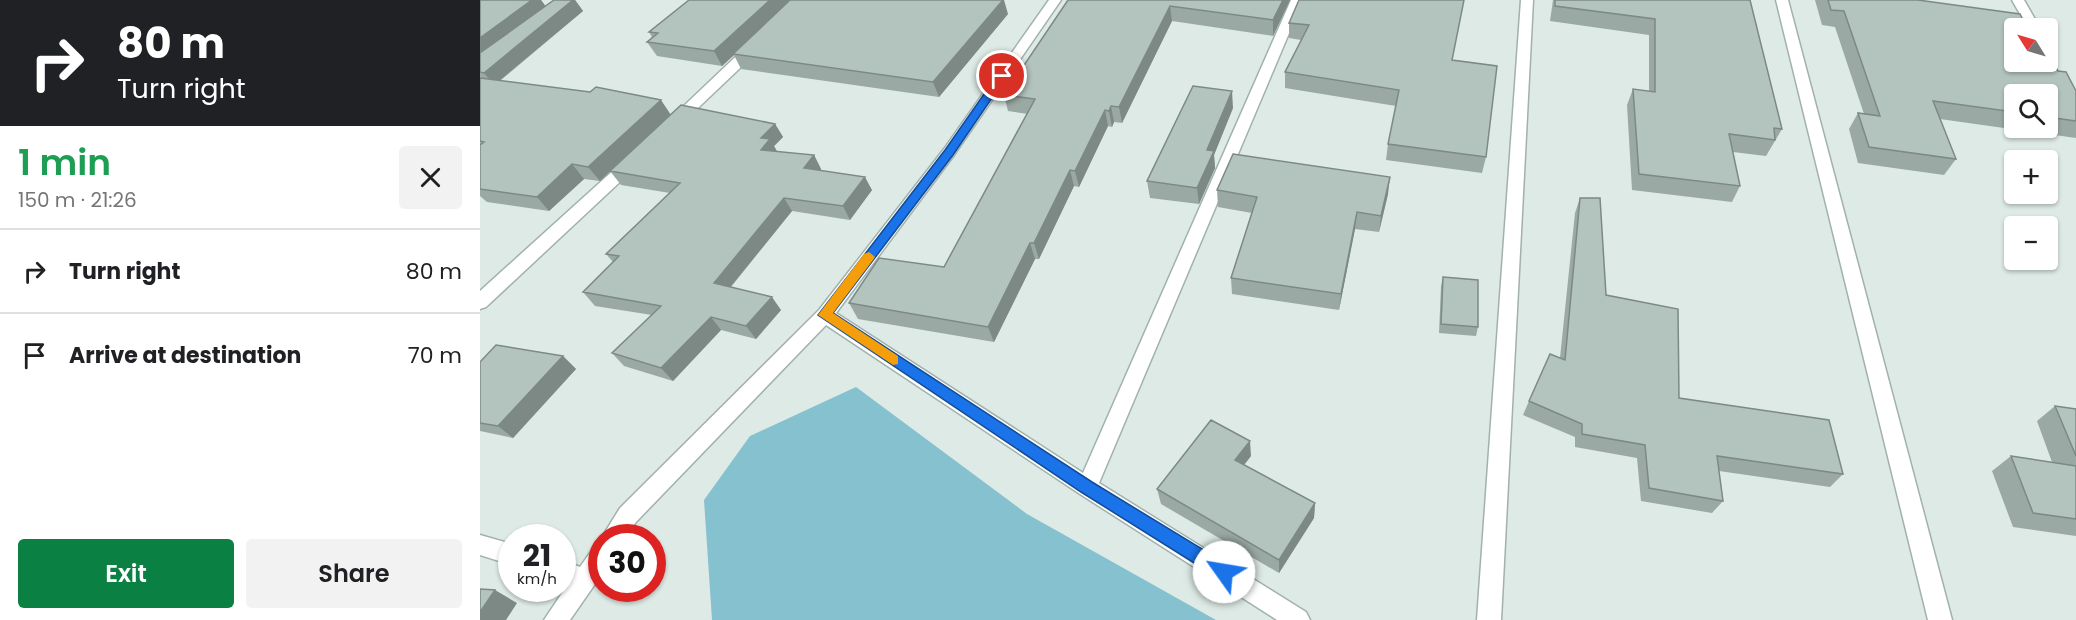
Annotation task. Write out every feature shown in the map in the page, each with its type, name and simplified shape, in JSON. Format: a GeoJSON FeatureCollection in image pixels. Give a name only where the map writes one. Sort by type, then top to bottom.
{"type":"FeatureCollection","features":[{"type":"Feature","properties":{"kind":"street"},"geometry":{"type":"LineString","coordinates":[[622,524],[628,515],[825,315],[949,152],[1055,0]]}},
{"type":"Feature","properties":{"kind":"street"},"geometry":{"type":"LineString","coordinates":[[1087,487],[1297,0]]}},
{"type":"Feature","properties":{"kind":"street"},"geometry":{"type":"LineString","coordinates":[[1489,620],[1527,0]]}},
{"type":"Feature","properties":{"kind":"street"},"geometry":{"type":"LineString","coordinates":[[1782,0],[1940,620]]}},
{"type":"Feature","properties":{"kind":"street"},"geometry":{"type":"LineString","coordinates":[[2018,0],[2028,18]]}},
{"type":"Feature","properties":{"kind":"street"},"geometry":{"type":"LineString","coordinates":[[666,130],[764,37]]}},
{"type":"Feature","properties":{"kind":"street"},"geometry":{"type":"LineString","coordinates":[[480,302],[641,154]]}},
{"type":"Feature","properties":{"kind":"street"},"geometry":{"type":"LineString","coordinates":[[825,315],[1087,487],[1298,620]]}},
{"type":"Feature","properties":{"kind":"street"},"geometry":{"type":"LineString","coordinates":[[480,545],[498,551]]}},
{"type":"Feature","properties":{"kind":"street"},"geometry":{"type":"LineString","coordinates":[[556,620],[588,575]]}},
{"type":"Feature","properties":{"kind":"street"},"geometry":{"type":"LineString","coordinates":[[576,576],[585,579]]}},
{"type":"Feature","properties":{"kind":"water"},"geometry":{"type":"Polygon","coordinates":[[[856,387],[1027,514],[1216,620],[712,620],[704,500],[750,436],[856,387]]]}},
{"type":"Feature","properties":{"kind":"building"},"geometry":{"type":"Polygon","coordinates":[[[480,0],[532,0],[480,38],[480,0]]]}},
{"type":"Feature","properties":{"kind":"building"},"geometry":{"type":"Polygon","coordinates":[[[554,0],[573,0],[484,73],[480,72],[480,53],[554,0]]]}},
{"type":"Feature","properties":{"kind":"building"},"geometry":{"type":"Polygon","coordinates":[[[689,0],[770,0],[714,51],[647,42],[658,33],[649,32],[689,0]]]}},
{"type":"Feature","properties":{"kind":"building"},"geometry":{"type":"Polygon","coordinates":[[[790,0],[1003,0],[933,82],[733,54],[790,0]]]}},
{"type":"Feature","properties":{"kind":"building"},"geometry":{"type":"Polygon","coordinates":[[[1068,0],[1283,0],[1273,20],[1170,6],[1119,107],[1111,106],[1109,111],[1105,110],[1075,171],[1070,170],[1034,243],[1030,243],[988,327],[849,303],[879,258],[944,267],[1035,99],[1004,95],[1068,0]]]}},
{"type":"Feature","properties":{"kind":"building"},"geometry":{"type":"Polygon","coordinates":[[[1299,0],[1464,0],[1452,60],[1497,66],[1486,157],[1388,144],[1399,90],[1285,72],[1309,25],[1289,23],[1299,0]]]}},
{"type":"Feature","properties":{"kind":"building"},"geometry":{"type":"Polygon","coordinates":[[[1555,0],[1750,0],[1782,129],[1774,128],[1775,140],[1729,134],[1740,186],[1639,174],[1633,89],[1655,92],[1655,19],[1555,6],[1555,0]]]}},
{"type":"Feature","properties":{"kind":"building"},"geometry":{"type":"Polygon","coordinates":[[[1828,0],[1918,0],[2020,14],[2022,18],[2004,18],[2004,72],[2066,72],[2076,91],[2076,121],[2058,118],[2058,84],[2004,84],[2004,111],[1933,101],[1956,159],[1869,147],[1858,113],[1880,116],[1844,11],[1831,10],[1828,0]]]}},
{"type":"Feature","properties":{"kind":"building"},"geometry":{"type":"Polygon","coordinates":[[[480,78],[590,92],[596,87],[661,100],[588,167],[572,164],[537,197],[480,189],[480,145],[484,142],[480,141],[480,78]]]}},
{"type":"Feature","properties":{"kind":"building"},"geometry":{"type":"Polygon","coordinates":[[[1193,86],[1232,91],[1207,150],[1214,151],[1197,188],[1147,181],[1193,86]]]}},
{"type":"Feature","properties":{"kind":"building"},"geometry":{"type":"Polygon","coordinates":[[[681,105],[775,124],[761,138],[770,139],[761,150],[814,155],[804,168],[865,177],[843,206],[784,198],[714,283],[772,297],[746,326],[711,317],[661,368],[612,353],[661,306],[583,292],[619,256],[606,254],[680,183],[610,171],[681,105]]]}},
{"type":"Feature","properties":{"kind":"building"},"geometry":{"type":"Polygon","coordinates":[[[1233,154],[1390,177],[1381,216],[1357,212],[1341,294],[1231,278],[1257,197],[1217,190],[1233,154]]]}},
{"type":"Feature","properties":{"kind":"building"},"geometry":{"type":"Polygon","coordinates":[[[1580,198],[1600,198],[1606,295],[1678,309],[1679,398],[1829,420],[1843,474],[1717,456],[1723,501],[1649,488],[1645,445],[1582,434],[1582,424],[1529,401],[1550,354],[1565,360],[1580,198]]]}},
{"type":"Feature","properties":{"kind":"building"},"geometry":{"type":"Polygon","coordinates":[[[1443,277],[1478,280],[1478,327],[1441,324],[1443,277]]]}},
{"type":"Feature","properties":{"kind":"building"},"geometry":{"type":"Polygon","coordinates":[[[496,345],[563,356],[498,426],[480,423],[480,362],[496,345]]]}},
{"type":"Feature","properties":{"kind":"building"},"geometry":{"type":"Polygon","coordinates":[[[2055,406],[2076,409],[2076,456],[2055,406]]]}},
{"type":"Feature","properties":{"kind":"building"},"geometry":{"type":"Polygon","coordinates":[[[1211,420],[1250,441],[1235,460],[1315,503],[1279,560],[1157,489],[1211,420]]]}},
{"type":"Feature","properties":{"kind":"building"},"geometry":{"type":"Polygon","coordinates":[[[2011,456],[2076,466],[2076,519],[2033,513],[2011,456]]]}},
{"type":"Feature","properties":{"kind":"building"},"geometry":{"type":"Polygon","coordinates":[[[480,589],[495,590],[480,612],[480,589]]]}},
{"type":"Feature","properties":{"kind":"slow traffic"},"geometry":{"type":"LineString","coordinates":[[869,257],[825,315],[893,360]]}},
{"type":"Feature","properties":{"kind":"route"},"geometry":{"type":"LineString","coordinates":[[1002,76],[949,152],[825,315],[1087,487],[1224,572]]}}]}
